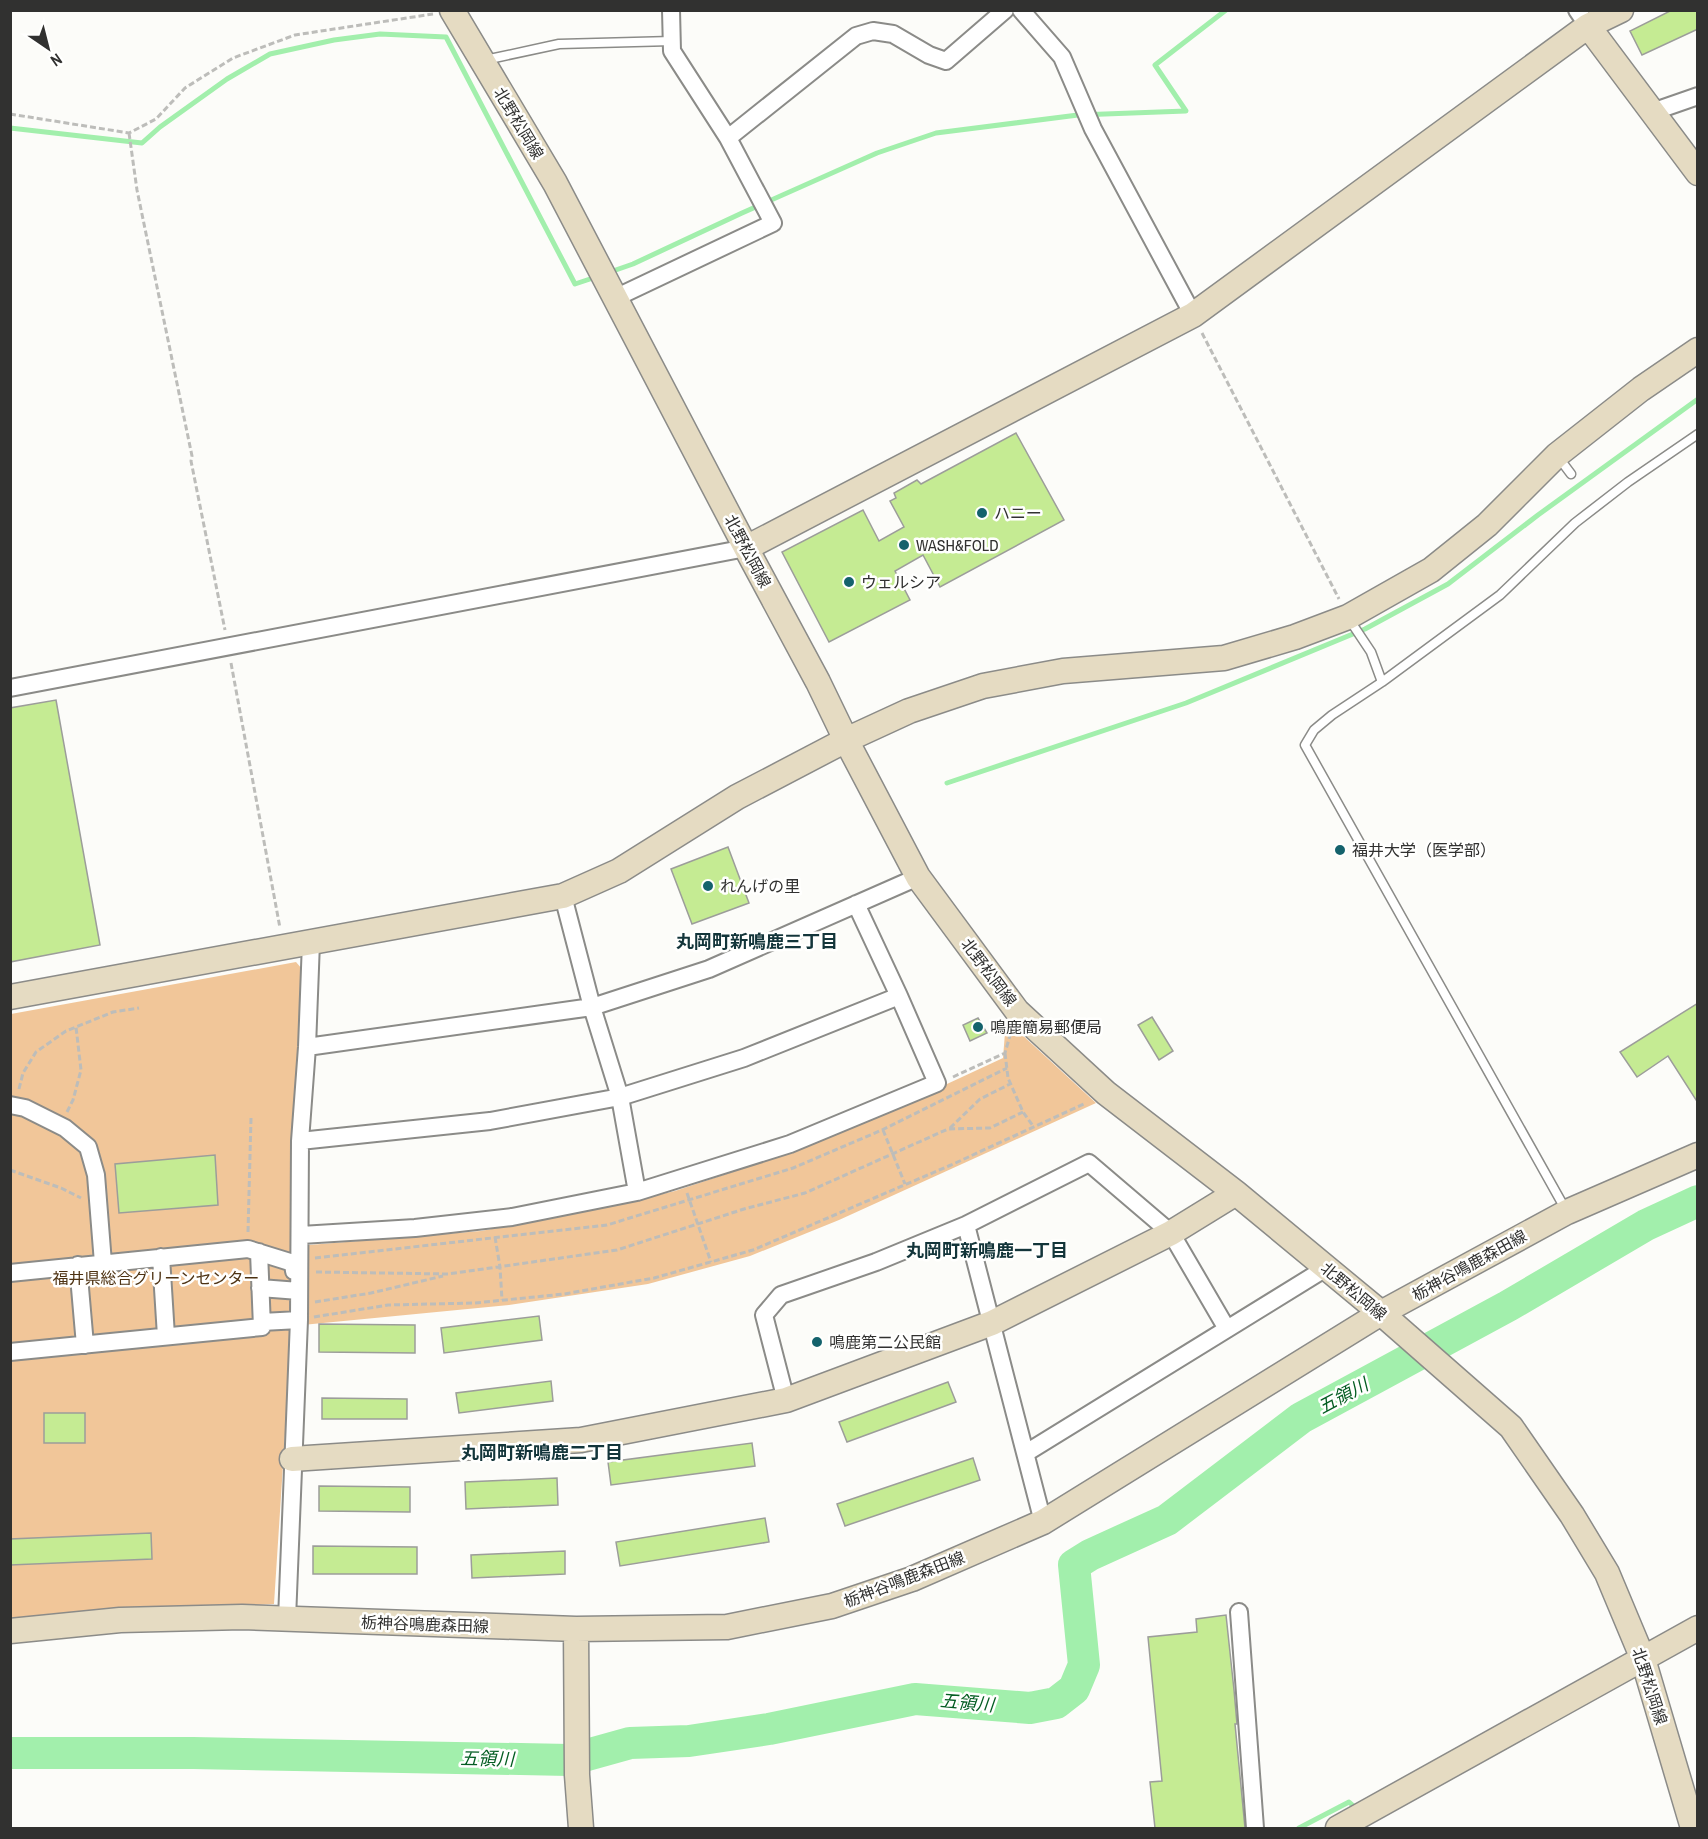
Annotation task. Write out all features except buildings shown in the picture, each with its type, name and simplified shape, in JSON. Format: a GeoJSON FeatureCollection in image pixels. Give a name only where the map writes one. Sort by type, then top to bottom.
{"type":"FeatureCollection","features":[{"type":"Feature","properties":{"kind":"street"},"geometry":{"type":"LineString","coordinates":[[615,298],[773,223],[728,138],[672,51],[671,10]]}},
{"type":"Feature","properties":{"kind":"street"},"geometry":{"type":"LineString","coordinates":[[1021,10],[1062,57],[1093,129],[1193,315]]}},
{"type":"Feature","properties":{"kind":"street"},"geometry":{"type":"LineString","coordinates":[[10,688],[746,548],[1193,315],[1583,18],[1621,10]]}},
{"type":"Feature","properties":{"kind":"street","name":"北野松岡線"},"geometry":{"type":"LineString","coordinates":[[452,11],[555,183],[918,877],[1017,1011],[1106,1093],[1236,1193],[1382,1314],[1511,1427],[1572,1515],[1607,1573],[1643,1659],[1693,1828]]}},
{"type":"Feature","properties":{"kind":"street"},"geometry":{"type":"LineString","coordinates":[[728,138],[856,36],[873,31],[893,34],[929,55],[946,61],[1003,11]]}},
{"type":"Feature","properties":{"kind":"street"},"geometry":{"type":"LineString","coordinates":[[1583,18],[1698,173]]}},
{"type":"Feature","properties":{"kind":"street"},"geometry":{"type":"LineString","coordinates":[[1652,112],[1698,96]]}},
{"type":"Feature","properties":{"kind":"street"},"geometry":{"type":"LineString","coordinates":[[10,997],[563,896],[619,871],[737,797],[846,740],[909,711],[983,686],[1063,670],[1224,658],[1295,637],[1348,617],[1431,570],[1486,525],[1557,455],[1641,388],[1698,350]]}},
{"type":"Feature","properties":{"kind":"street"},"geometry":{"type":"LineString","coordinates":[[307,1047],[592,1006],[709,969],[918,877]]}},
{"type":"Feature","properties":{"kind":"street"},"geometry":{"type":"LineString","coordinates":[[563,896],[592,1006],[620,1097],[637,1192]]}},
{"type":"Feature","properties":{"kind":"street"},"geometry":{"type":"LineString","coordinates":[[300,1235],[415,1228],[513,1217],[637,1192],[790,1144],[937,1083],[856,904]]}},
{"type":"Feature","properties":{"kind":"street"},"geometry":{"type":"LineString","coordinates":[[287,1619],[300,1272],[300,1140],[307,1047],[311,942]]}},
{"type":"Feature","properties":{"kind":"street"},"geometry":{"type":"LineString","coordinates":[[300,1140],[490,1121],[620,1097],[744,1058],[899,996]]}},
{"type":"Feature","properties":{"kind":"street"},"geometry":{"type":"LineString","coordinates":[[13,1105],[60,1125],[88,1147],[96,1175],[102,1263]]}},
{"type":"Feature","properties":{"kind":"street","name":"栃神谷鳴鹿森田線"},"geometry":{"type":"LineString","coordinates":[[10,1631],[120,1620],[242,1617],[576,1629],[727,1627],[832,1606],[912,1579],[1043,1521],[1382,1314],[1567,1212],[1698,1155]]}},
{"type":"Feature","properties":{"kind":"street"},"geometry":{"type":"LineString","coordinates":[[786,1400],[764,1315],[781,1295],[876,1262],[966,1225],[1089,1163],[1171,1233],[1227,1329]]}},
{"type":"Feature","properties":{"kind":"street"},"geometry":{"type":"LineString","coordinates":[[292,1459],[581,1440],[786,1400],[992,1323],[1171,1233],[1236,1193]]}},
{"type":"Feature","properties":{"kind":"street"},"geometry":{"type":"LineString","coordinates":[[966,1225],[1043,1521]]}},
{"type":"Feature","properties":{"kind":"street"},"geometry":{"type":"LineString","coordinates":[[10,1352],[262,1327],[260,1288],[253,1251]]}},
{"type":"Feature","properties":{"kind":"street"},"geometry":{"type":"LineString","coordinates":[[10,1273],[161,1257],[253,1251],[293,1263],[294,1271],[300,1272]]}},
{"type":"Feature","properties":{"kind":"street"},"geometry":{"type":"LineString","coordinates":[[161,1257],[166,1336]]}},
{"type":"Feature","properties":{"kind":"street"},"geometry":{"type":"LineString","coordinates":[[78,1265],[85,1345]]}},
{"type":"Feature","properties":{"kind":"street"},"geometry":{"type":"LineString","coordinates":[[1026,1453],[1326,1268]]}},
{"type":"Feature","properties":{"kind":"street"},"geometry":{"type":"LineString","coordinates":[[260,1288],[299,1305]]}},
{"type":"Feature","properties":{"kind":"street"},"geometry":{"type":"LineString","coordinates":[[262,1322],[299,1305]]}},
{"type":"Feature","properties":{"kind":"street"},"geometry":{"type":"LineString","coordinates":[[1239,1612],[1255,1828]]}},
{"type":"Feature","properties":{"kind":"street"},"geometry":{"type":"LineString","coordinates":[[1338,1828],[1698,1628]]}},
{"type":"Feature","properties":{"kind":"street"},"geometry":{"type":"LineString","coordinates":[[576,1629],[577,1775],[581,1828]]}},
{"type":"Feature","properties":{"kind":"lane"},"geometry":{"type":"LineString","coordinates":[[482,61],[559,44],[672,40]]}},
{"type":"Feature","properties":{"kind":"lane"},"geometry":{"type":"LineString","coordinates":[[1567,1212],[1305,745],[1314,730],[1332,715],[1382,682],[1500,595],[1575,523],[1610,495],[1698,434]]}},
{"type":"Feature","properties":{"kind":"lane"},"geometry":{"type":"LineString","coordinates":[[1557,455],[1571,474]]}},
{"type":"Feature","properties":{"kind":"lane"},"geometry":{"type":"LineString","coordinates":[[1348,617],[1371,652],[1382,682]]}},
{"type":"Feature","properties":{"kind":"path"},"geometry":{"type":"LineString","coordinates":[[10,114],[129,133],[156,119],[185,88],[233,58],[295,35],[452,11]]}},
{"type":"Feature","properties":{"kind":"path"},"geometry":{"type":"LineString","coordinates":[[129,133],[137,190],[192,456],[191,461],[228,646],[283,947]]}},
{"type":"Feature","properties":{"kind":"path"},"geometry":{"type":"LineString","coordinates":[[1193,315],[1348,617]]}},
{"type":"Feature","properties":{"kind":"path"},"geometry":{"type":"LineString","coordinates":[[13,1105],[22,1073],[36,1052],[66,1031],[112,1012],[140,1008]]}},
{"type":"Feature","properties":{"kind":"path"},"geometry":{"type":"LineString","coordinates":[[1017,1011],[1005,1053],[1008,1078],[1023,1112],[1033,1127]]}},
{"type":"Feature","properties":{"kind":"path"},"geometry":{"type":"LineString","coordinates":[[60,1125],[73,1100],[81,1071],[76,1027]]}},
{"type":"Feature","properties":{"kind":"path"},"geometry":{"type":"LineString","coordinates":[[937,1083],[1005,1053]]}},
{"type":"Feature","properties":{"kind":"path"},"geometry":{"type":"LineString","coordinates":[[299,1305],[371,1293],[448,1274],[617,1251],[744,1209],[805,1193],[948,1129],[980,1099],[1010,1084]]}},
{"type":"Feature","properties":{"kind":"path"},"geometry":{"type":"LineString","coordinates":[[299,1305],[475,1303],[564,1294],[654,1278],[753,1251],[1106,1093]]}},
{"type":"Feature","properties":{"kind":"path"},"geometry":{"type":"LineString","coordinates":[[874,1109],[905,1184]]}},
{"type":"Feature","properties":{"kind":"path"},"geometry":{"type":"LineString","coordinates":[[948,1129],[990,1128],[1023,1112]]}},
{"type":"Feature","properties":{"kind":"path"},"geometry":{"type":"LineString","coordinates":[[251,1118],[253,1251]]}},
{"type":"Feature","properties":{"kind":"path"},"geometry":{"type":"LineString","coordinates":[[10,1170],[62,1188],[98,1206]]}},
{"type":"Feature","properties":{"kind":"path"},"geometry":{"type":"LineString","coordinates":[[682,1178],[711,1262]]}},
{"type":"Feature","properties":{"kind":"path"},"geometry":{"type":"LineString","coordinates":[[492,1219],[500,1267],[502,1300]]}},
{"type":"Feature","properties":{"kind":"path"},"geometry":{"type":"LineString","coordinates":[[300,1272],[448,1274]]}},
{"type":"Feature","properties":{"kind":"green space","name":"福井県総合グリーンセンター"},"geometry":{"type":"Polygon","coordinates":[[[296,962],[302,969],[297,1246],[481,1231],[608,1207],[675,1191],[778,1157],[865,1122],[1003,1058],[1006,1020],[1096,1103],[839,1220],[750,1256],[648,1284],[509,1305],[292,1326],[274,1604],[47,1614],[11,1621],[11,1014],[296,962]]]}},
{"type":"Feature","properties":{"kind":"waterway"},"geometry":{"type":"LineString","coordinates":[[610,272],[633,264],[877,153],[936,133],[1078,115],[1186,111],[1155,65],[1226,10]]}},
{"type":"Feature","properties":{"kind":"waterway"},"geometry":{"type":"LineString","coordinates":[[10,128],[142,143],[160,127],[227,79],[270,54],[334,40],[380,34],[446,37],[575,284],[596,277]]}},
{"type":"Feature","properties":{"kind":"waterway"},"geometry":{"type":"LineString","coordinates":[[947,783],[1186,703],[1365,629],[1448,584],[1538,515],[1698,399]]}},
{"type":"Feature","properties":{"kind":"waterway","name":"五領川"},"geometry":{"type":"LineString","coordinates":[[10,1753],[193,1753],[569,1760],[630,1743],[689,1741],[769,1729],[915,1699],[1030,1708],[1056,1703],[1074,1689],[1084,1665],[1074,1565],[1090,1555],[1167,1520],[1301,1418],[1508,1306],[1646,1225],[1698,1201]]}},
{"type":"Feature","properties":{"kind":"waterway"},"geometry":{"type":"LineString","coordinates":[[1299,1828],[1349,1802],[1358,1810]]}},
{"type":"Feature","properties":{"kind":"place","name":"ハニー"},"geometry":{"type":"Point","coordinates":[982,513]}},
{"type":"Feature","properties":{"kind":"place","name":"WASH&FOLD"},"geometry":{"type":"Point","coordinates":[904,545]}},
{"type":"Feature","properties":{"kind":"place","name":"ウェルシア"},"geometry":{"type":"Point","coordinates":[849,582]}},
{"type":"Feature","properties":{"kind":"place","name":"福井大学（医学部）"},"geometry":{"type":"Point","coordinates":[1340,850]}},
{"type":"Feature","properties":{"kind":"place","name":"れんげの里"},"geometry":{"type":"Point","coordinates":[708,886]}},
{"type":"Feature","properties":{"kind":"place","name":"鳴鹿簡易郵便局"},"geometry":{"type":"Point","coordinates":[978,1027]}},
{"type":"Feature","properties":{"kind":"place","name":"鳴鹿第二公民館"},"geometry":{"type":"Point","coordinates":[817,1342]}},
{"type":"Feature","properties":{"kind":"district","name":"丸岡町新鳴鹿三丁目"},"geometry":{"type":"Point","coordinates":[757,942]}},
{"type":"Feature","properties":{"kind":"district","name":"丸岡町新鳴鹿一丁目"},"geometry":{"type":"Point","coordinates":[987,1251]}},
{"type":"Feature","properties":{"kind":"district","name":"丸岡町新鳴鹿二丁目"},"geometry":{"type":"Point","coordinates":[542,1453]}}]}
